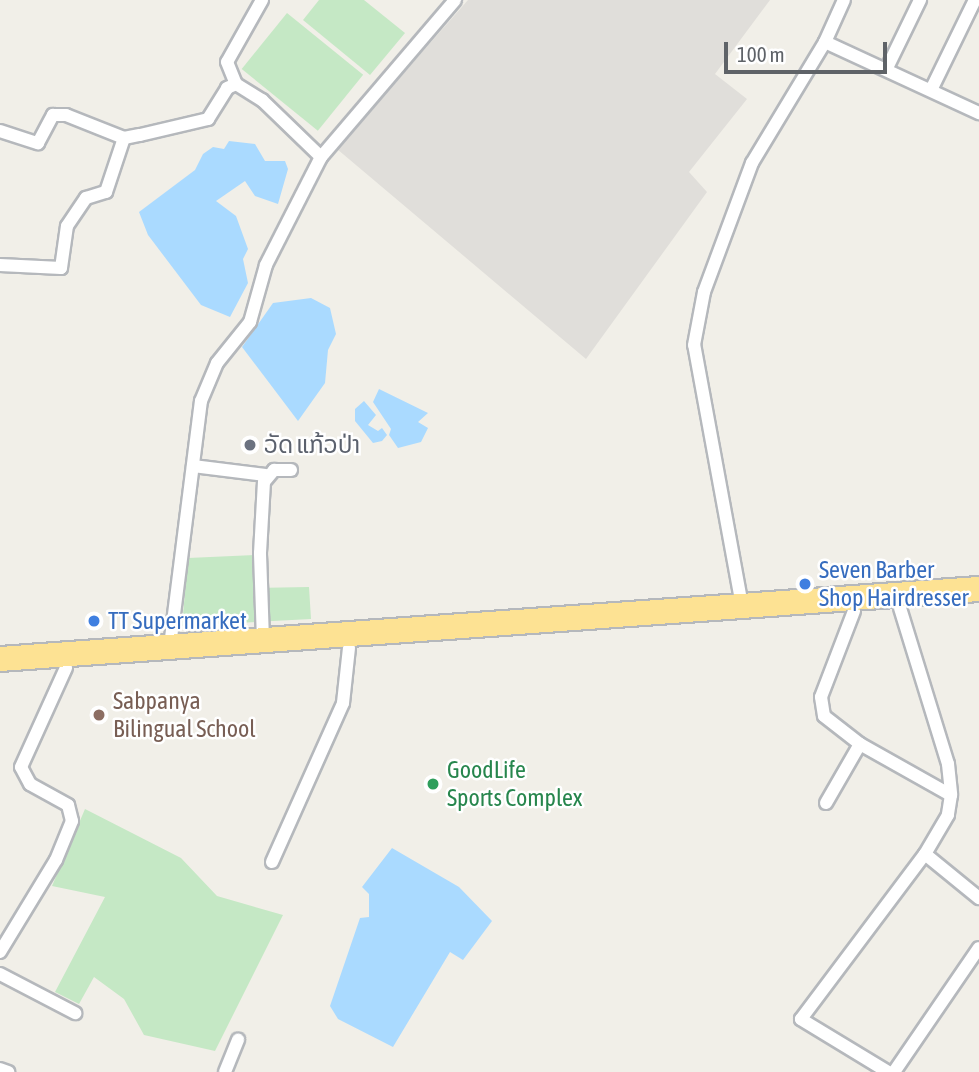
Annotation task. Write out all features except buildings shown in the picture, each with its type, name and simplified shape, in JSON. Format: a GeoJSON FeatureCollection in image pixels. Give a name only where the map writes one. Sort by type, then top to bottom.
{"type":"FeatureCollection","features":[{"type":"Feature","properties":{"kind":"highway"},"geometry":{"type":"LineString","coordinates":[[0,673],[349,648],[979,589]]}},
{"type":"Feature","properties":{"kind":"highway"},"geometry":{"type":"LineString","coordinates":[[0,659],[743,611],[854,611],[979,603]]}},
{"type":"Feature","properties":{"kind":"street"},"geometry":{"type":"LineString","coordinates":[[262,0],[227,62],[236,84],[262,100],[321,157]]}},
{"type":"Feature","properties":{"kind":"street"},"geometry":{"type":"LineString","coordinates":[[170,646],[201,401],[217,363],[250,322],[266,265],[321,157],[455,0]]}},
{"type":"Feature","properties":{"kind":"street"},"geometry":{"type":"LineString","coordinates":[[743,611],[694,345],[704,292],[752,163],[825,42],[845,0]]}},
{"type":"Feature","properties":{"kind":"street"},"geometry":{"type":"LineString","coordinates":[[887,68],[920,0]]}},
{"type":"Feature","properties":{"kind":"street"},"geometry":{"type":"LineString","coordinates":[[932,89],[975,0]]}},
{"type":"Feature","properties":{"kind":"street"},"geometry":{"type":"LineString","coordinates":[[825,42],[887,68],[979,113]]}},
{"type":"Feature","properties":{"kind":"street"},"geometry":{"type":"LineString","coordinates":[[816,55],[851,54]]}},
{"type":"Feature","properties":{"kind":"street"},"geometry":{"type":"LineString","coordinates":[[0,131],[38,144],[53,115],[66,115],[124,138],[208,119],[227,88],[236,84]]}},
{"type":"Feature","properties":{"kind":"street"},"geometry":{"type":"LineString","coordinates":[[0,265],[61,268],[67,226],[86,198],[106,192],[124,138]]}},
{"type":"Feature","properties":{"kind":"street"},"geometry":{"type":"LineString","coordinates":[[193,466],[265,475],[291,470]]}},
{"type":"Feature","properties":{"kind":"street"},"geometry":{"type":"LineString","coordinates":[[263,640],[260,553],[265,475]]}},
{"type":"Feature","properties":{"kind":"street"},"geometry":{"type":"LineString","coordinates":[[888,1072],[801,1019],[925,854],[948,815],[951,794],[948,764],[900,608]]}},
{"type":"Feature","properties":{"kind":"street"},"geometry":{"type":"LineString","coordinates":[[854,611],[821,697],[824,716],[860,744],[951,794]]}},
{"type":"Feature","properties":{"kind":"street"},"geometry":{"type":"LineString","coordinates":[[272,862],[343,703],[349,648]]}},
{"type":"Feature","properties":{"kind":"street"},"geometry":{"type":"LineString","coordinates":[[0,952],[56,860],[72,821],[68,805],[30,784],[21,767],[66,668]]}},
{"type":"Feature","properties":{"kind":"street"},"geometry":{"type":"LineString","coordinates":[[825,803],[860,744]]}},
{"type":"Feature","properties":{"kind":"street"},"geometry":{"type":"LineString","coordinates":[[925,854],[979,898]]}},
{"type":"Feature","properties":{"kind":"street"},"geometry":{"type":"LineString","coordinates":[[894,1072],[979,948]]}},
{"type":"Feature","properties":{"kind":"street"},"geometry":{"type":"LineString","coordinates":[[0,974],[75,1013]]}},
{"type":"Feature","properties":{"kind":"street"},"geometry":{"type":"LineString","coordinates":[[225,1072],[238,1039]]}},
{"type":"Feature","properties":{"kind":"street"},"geometry":{"type":"LineString","coordinates":[[0,1069],[8,1072]]}},
{"type":"Feature","properties":{"kind":"shaded area"},"geometry":{"type":"Polygon","coordinates":[[[468,0],[770,0],[715,74],[747,99],[689,172],[707,192],[586,359],[337,149],[468,0]]]}},
{"type":"Feature","properties":{"kind":"green space"},"geometry":{"type":"Polygon","coordinates":[[[319,0],[364,0],[405,33],[370,75],[303,20],[319,0]]]}},
{"type":"Feature","properties":{"kind":"green space"},"geometry":{"type":"Polygon","coordinates":[[[287,13],[363,75],[318,131],[242,69],[287,13]]]}},
{"type":"Feature","properties":{"kind":"green space"},"geometry":{"type":"Polygon","coordinates":[[[255,555],[254,588],[309,587],[311,619],[182,626],[188,558],[255,555]]]}},
{"type":"Feature","properties":{"kind":"green space"},"geometry":{"type":"Polygon","coordinates":[[[85,809],[181,858],[217,896],[283,915],[215,1051],[144,1035],[124,999],[94,977],[79,1004],[55,992],[105,897],[52,886],[85,809]]]}},
{"type":"Feature","properties":{"kind":"water"},"geometry":{"type":"Polygon","coordinates":[[[229,141],[255,144],[265,161],[285,161],[288,169],[278,204],[255,196],[245,181],[216,201],[236,216],[248,249],[243,259],[248,283],[230,317],[201,305],[148,235],[139,212],[195,170],[203,154],[213,147],[224,149],[229,141]]]}},
{"type":"Feature","properties":{"kind":"water"},"geometry":{"type":"Polygon","coordinates":[[[311,298],[330,308],[336,334],[328,350],[325,383],[298,421],[242,347],[273,303],[311,298]]]}},
{"type":"Feature","properties":{"kind":"water"},"geometry":{"type":"Polygon","coordinates":[[[379,389],[428,413],[418,422],[428,428],[421,442],[398,448],[389,435],[391,429],[373,402],[379,389]]]}},
{"type":"Feature","properties":{"kind":"water"},"geometry":{"type":"Polygon","coordinates":[[[364,401],[376,415],[368,425],[378,431],[382,428],[387,435],[382,441],[373,443],[355,421],[355,409],[364,401]]]}},
{"type":"Feature","properties":{"kind":"water"},"geometry":{"type":"Polygon","coordinates":[[[392,848],[459,887],[492,921],[463,960],[450,952],[393,1047],[338,1019],[330,1006],[360,918],[369,917],[369,894],[362,887],[392,848]]]}},
{"type":"Feature","properties":{"kind":"place","name":"ວັດ ແກ້ວປ່າ"},"geometry":{"type":"Point","coordinates":[250,445]}},
{"type":"Feature","properties":{"kind":"place","name":"Seven Barber Shop Hairdresser"},"geometry":{"type":"Point","coordinates":[805,584]}},
{"type":"Feature","properties":{"kind":"place","name":"TT Supermarket"},"geometry":{"type":"Point","coordinates":[94,621]}},
{"type":"Feature","properties":{"kind":"place","name":"Sabpanya Bilingual School"},"geometry":{"type":"Point","coordinates":[99,715]}},
{"type":"Feature","properties":{"kind":"place","name":"GoodLife Sports Complex"},"geometry":{"type":"Point","coordinates":[433,784]}}]}
